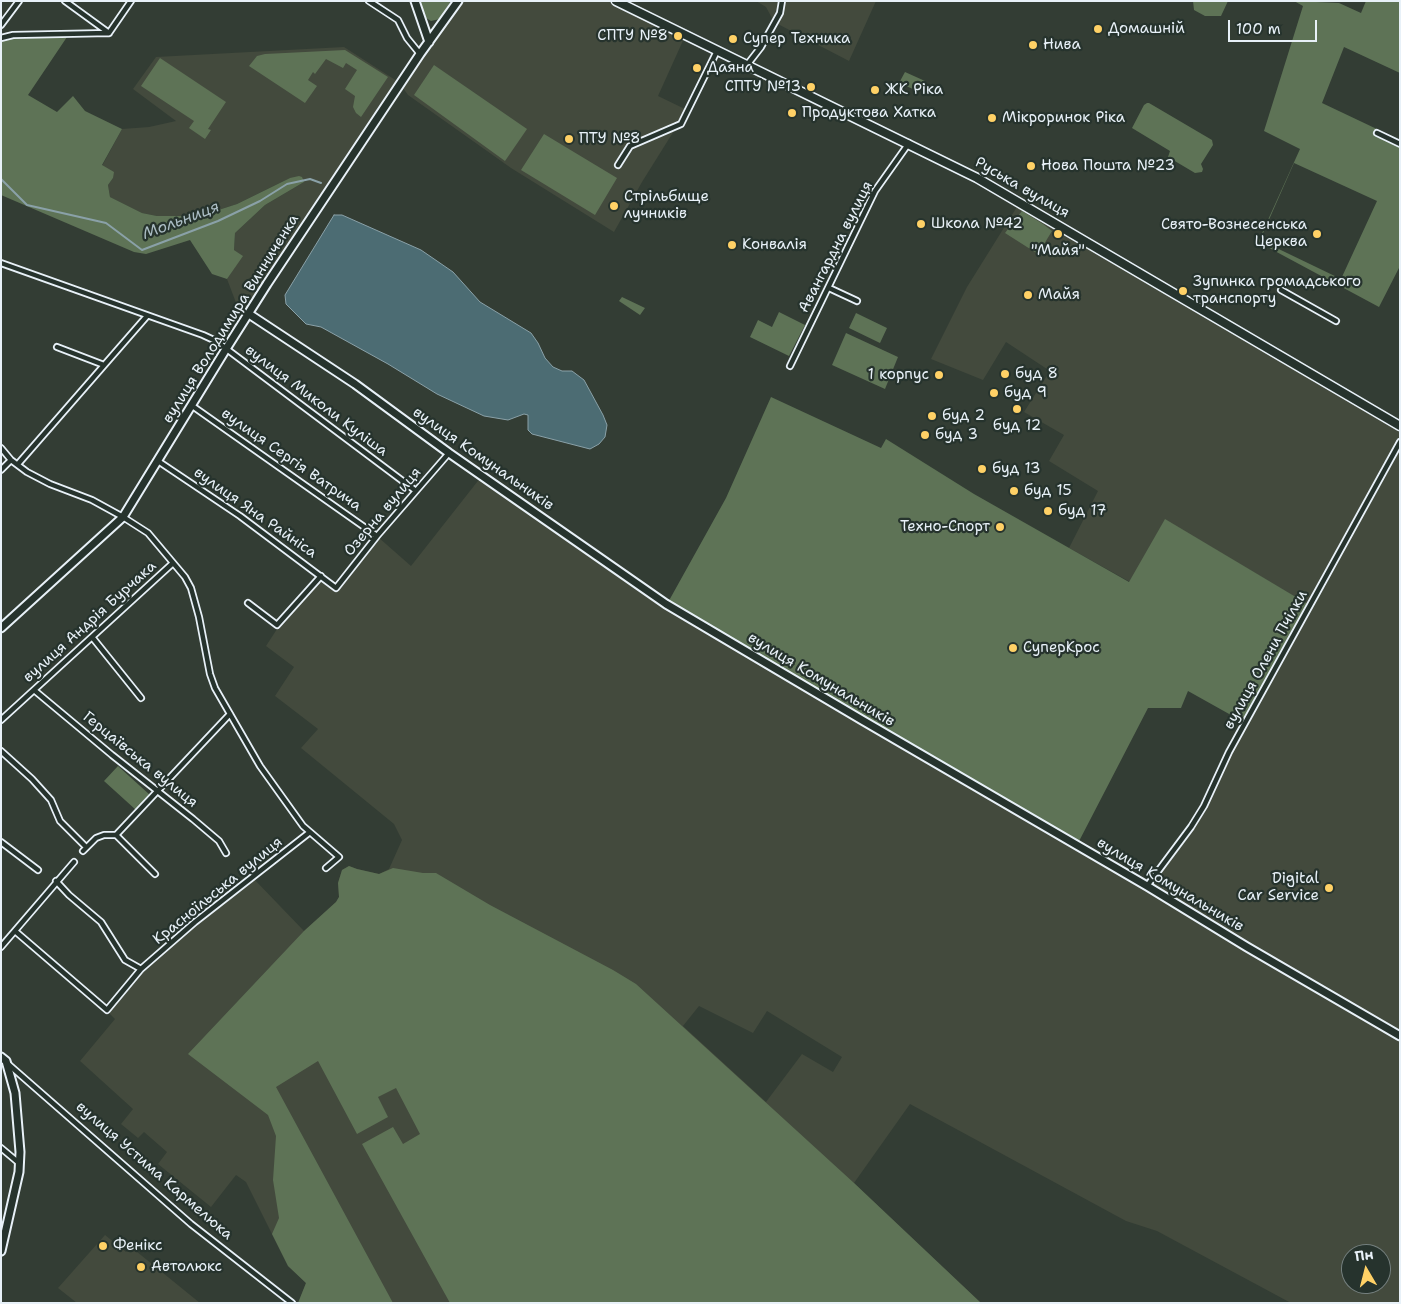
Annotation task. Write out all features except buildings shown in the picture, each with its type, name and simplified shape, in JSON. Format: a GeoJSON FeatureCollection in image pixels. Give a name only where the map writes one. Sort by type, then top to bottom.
{"type":"FeatureCollection","features":[{"type":"Feature","properties":{"kind":"main road","name":"Руська вулиця"},"geometry":{"type":"LineString","coordinates":[[616,1],[977,178],[1400,426]]}},
{"type":"Feature","properties":{"kind":"street"},"geometry":{"type":"LineString","coordinates":[[1,25],[19,1]]}},
{"type":"Feature","properties":{"kind":"street"},"geometry":{"type":"LineString","coordinates":[[66,1],[109,33]]}},
{"type":"Feature","properties":{"kind":"street"},"geometry":{"type":"LineString","coordinates":[[109,33],[131,1]]}},
{"type":"Feature","properties":{"kind":"street"},"geometry":{"type":"LineString","coordinates":[[369,1],[398,20],[407,38],[420,54]]}},
{"type":"Feature","properties":{"kind":"street"},"geometry":{"type":"LineString","coordinates":[[414,1],[428,42]]}},
{"type":"Feature","properties":{"kind":"street","name":"вулиця Володимира Винниченка"},"geometry":{"type":"LineString","coordinates":[[1,628],[123,516],[226,349],[428,42],[458,1]]}},
{"type":"Feature","properties":{"kind":"street"},"geometry":{"type":"LineString","coordinates":[[747,66],[762,47],[780,13],[782,1]]}},
{"type":"Feature","properties":{"kind":"street"},"geometry":{"type":"LineString","coordinates":[[1,38],[13,35],[109,33]]}},
{"type":"Feature","properties":{"kind":"street"},"geometry":{"type":"LineString","coordinates":[[618,165],[630,146],[681,124],[717,50]]}},
{"type":"Feature","properties":{"kind":"street"},"geometry":{"type":"LineString","coordinates":[[1378,133],[1400,144]]}},
{"type":"Feature","properties":{"kind":"street","name":"Авангардна вулиця"},"geometry":{"type":"LineString","coordinates":[[790,366],[830,288],[875,191],[909,143]]}},
{"type":"Feature","properties":{"kind":"street","name":"вулиця Миколи Куліша"},"geometry":{"type":"LineString","coordinates":[[1,263],[216,341],[416,491]]}},
{"type":"Feature","properties":{"kind":"street"},"geometry":{"type":"LineString","coordinates":[[830,288],[857,301]]}},
{"type":"Feature","properties":{"kind":"street"},"geometry":{"type":"LineString","coordinates":[[1281,290],[1336,321]]}},
{"type":"Feature","properties":{"kind":"street","name":"вулиця Комунальників"},"geometry":{"type":"LineString","coordinates":[[249,314],[355,384],[666,604],[1400,1036]]}},
{"type":"Feature","properties":{"kind":"street"},"geometry":{"type":"LineString","coordinates":[[18,464],[147,316]]}},
{"type":"Feature","properties":{"kind":"street"},"geometry":{"type":"LineString","coordinates":[[57,347],[104,365]]}},
{"type":"Feature","properties":{"kind":"street","name":"вулиця Сергія Ватрича"},"geometry":{"type":"LineString","coordinates":[[191,405],[377,536]]}},
{"type":"Feature","properties":{"kind":"street","name":"вулиця Олени Пчілки"},"geometry":{"type":"LineString","coordinates":[[1147,886],[1191,827],[1204,806],[1229,752],[1400,442]]}},
{"type":"Feature","properties":{"kind":"street"},"geometry":{"type":"LineString","coordinates":[[1,448],[27,472],[50,484],[92,500],[123,516],[148,533],[185,577],[191,588],[199,617],[210,674],[218,695],[260,766],[303,826],[339,857],[326,868]]}},
{"type":"Feature","properties":{"kind":"street","name":"Озерна вулиця"},"geometry":{"type":"LineString","coordinates":[[336,588],[377,536],[449,452]]}},
{"type":"Feature","properties":{"kind":"street"},"geometry":{"type":"LineString","coordinates":[[1,470],[12,460]]}},
{"type":"Feature","properties":{"kind":"street","name":"вулиця Яна Райніса"},"geometry":{"type":"LineString","coordinates":[[158,461],[240,516],[336,588]]}},
{"type":"Feature","properties":{"kind":"street","name":"вулиця Андрія Бурчака"},"geometry":{"type":"LineString","coordinates":[[1,720],[173,563]]}},
{"type":"Feature","properties":{"kind":"street"},"geometry":{"type":"LineString","coordinates":[[248,604],[277,625],[321,576]]}},
{"type":"Feature","properties":{"kind":"street"},"geometry":{"type":"LineString","coordinates":[[92,637],[141,698]]}},
{"type":"Feature","properties":{"kind":"street","name":"Герцаївська вулиця"},"geometry":{"type":"LineString","coordinates":[[34,690],[219,841],[226,853]]}},
{"type":"Feature","properties":{"kind":"street"},"geometry":{"type":"LineString","coordinates":[[116,836],[230,714]]}},
{"type":"Feature","properties":{"kind":"street"},"geometry":{"type":"LineString","coordinates":[[1,751],[39,786],[51,800],[60,821],[84,849],[96,838],[104,835],[116,836],[155,874]]}},
{"type":"Feature","properties":{"kind":"street","name":"Красноїльська вулиця"},"geometry":{"type":"LineString","coordinates":[[16,931],[107,1010],[141,969],[194,922],[310,832]]}},
{"type":"Feature","properties":{"kind":"street"},"geometry":{"type":"LineString","coordinates":[[1,842],[38,870]]}},
{"type":"Feature","properties":{"kind":"street"},"geometry":{"type":"LineString","coordinates":[[1,947],[74,862]]}},
{"type":"Feature","properties":{"kind":"street"},"geometry":{"type":"LineString","coordinates":[[56,881],[69,895],[101,922],[125,960],[141,969]]}},
{"type":"Feature","properties":{"kind":"street"},"geometry":{"type":"LineString","coordinates":[[1,1251],[19,1164],[18,1114],[15,1093],[4,1059]]}},
{"type":"Feature","properties":{"kind":"street","name":"вулиця Устима Кармелюка"},"geometry":{"type":"LineString","coordinates":[[4,1059],[192,1224],[292,1303]]}},
{"type":"Feature","properties":{"kind":"street"},"geometry":{"type":"LineString","coordinates":[[1,1148],[19,1164]]}},
{"type":"Feature","properties":{"kind":"shaded area"},"geometry":{"type":"Polygon","coordinates":[[[458,1],[618,1],[686,34],[658,96],[687,110],[642,182],[614,232],[511,168],[408,95],[400,84],[248,314],[238,308],[227,279],[242,256],[234,250],[235,233],[265,205],[304,182],[290,178],[237,204],[206,214],[190,216],[157,216],[142,213],[110,197],[108,185],[113,178],[102,166],[122,129],[149,127],[176,121],[133,89],[156,57],[344,47],[400,83],[458,1]]]}},
{"type":"Feature","properties":{"kind":"shaded area"},"geometry":{"type":"Polygon","coordinates":[[[756,1],[876,1],[849,61],[774,22],[766,7],[756,1]]]}},
{"type":"Feature","properties":{"kind":"shaded area"},"geometry":{"type":"Polygon","coordinates":[[[1020,202],[1400,425],[1400,1303],[1291,1303],[1157,1231],[1126,1221],[910,1104],[854,1183],[981,1303],[298,1303],[306,1283],[288,1266],[246,1182],[236,1175],[211,1207],[158,1164],[167,1152],[144,1132],[138,1138],[121,1124],[133,1109],[80,1061],[115,1019],[108,1012],[143,970],[253,878],[304,931],[336,902],[339,897],[338,883],[342,870],[349,866],[379,874],[389,869],[402,840],[394,824],[301,748],[318,729],[275,696],[294,667],[266,646],[277,629],[321,578],[336,589],[378,537],[411,566],[481,477],[666,606],[1147,888],[1193,828],[1216,780],[1311,606],[1165,520],[1130,582],[1069,548],[1098,491],[1049,461],[1064,435],[1024,412],[1050,371],[1006,342],[983,380],[931,359],[967,287],[1020,202]],[[699,1006],[683,1026],[766,1102],[802,1054],[833,1072],[842,1057],[767,1011],[753,1033],[699,1006]]]}},
{"type":"Feature","properties":{"kind":"shaded area"},"geometry":{"type":"Polygon","coordinates":[[[105,1235],[126,1252],[131,1247],[200,1303],[77,1303],[58,1288],[105,1235]]]}},
{"type":"Feature","properties":{"kind":"green space"},"geometry":{"type":"Polygon","coordinates":[[[419,1],[451,1],[440,19],[431,21],[426,18],[419,1]]]}},
{"type":"Feature","properties":{"kind":"green space"},"geometry":{"type":"Polygon","coordinates":[[[1193,1],[1228,1],[1221,16],[1205,16],[1194,10],[1193,1]]]}},
{"type":"Feature","properties":{"kind":"green space"},"geometry":{"type":"Polygon","coordinates":[[[1294,1],[1339,3],[1361,13],[1366,1],[1400,1],[1400,73],[1344,47],[1322,103],[1400,140],[1400,266],[1379,307],[1258,242],[1300,149],[1264,131],[1303,6],[1294,1]],[[1294,163],[1260,240],[1341,279],[1377,201],[1294,163]]]}},
{"type":"Feature","properties":{"kind":"green space"},"geometry":{"type":"Polygon","coordinates":[[[67,37],[28,95],[57,112],[73,96],[85,111],[122,129],[102,165],[114,172],[113,178],[108,185],[110,197],[142,213],[157,216],[190,216],[206,214],[237,204],[290,178],[302,177],[304,182],[265,205],[235,233],[234,250],[243,256],[227,279],[212,274],[190,240],[146,254],[134,252],[1,195],[1,40],[67,37]]]}},
{"type":"Feature","properties":{"kind":"green space"},"geometry":{"type":"Polygon","coordinates":[[[345,50],[388,77],[361,117],[353,107],[355,96],[345,89],[357,70],[346,63],[343,68],[326,59],[308,80],[317,86],[305,103],[249,66],[257,56],[265,54],[345,50]]]}},
{"type":"Feature","properties":{"kind":"green space"},"geometry":{"type":"Polygon","coordinates":[[[160,58],[226,102],[208,129],[211,130],[205,139],[189,128],[194,121],[141,86],[160,58]]]}},
{"type":"Feature","properties":{"kind":"green space"},"geometry":{"type":"Polygon","coordinates":[[[434,65],[527,129],[505,161],[414,95],[434,65]]]}},
{"type":"Feature","properties":{"kind":"green space"},"geometry":{"type":"Polygon","coordinates":[[[905,72],[925,81],[920,92],[899,83],[905,72]]]}},
{"type":"Feature","properties":{"kind":"green space"},"geometry":{"type":"Polygon","coordinates":[[[1147,103],[1212,140],[1213,145],[1201,164],[1202,172],[1195,173],[1168,157],[1170,151],[1132,128],[1144,105],[1147,103]]]}},
{"type":"Feature","properties":{"kind":"green space"},"geometry":{"type":"Polygon","coordinates":[[[544,134],[617,178],[595,215],[521,170],[544,134]]]}},
{"type":"Feature","properties":{"kind":"green space"},"geometry":{"type":"Polygon","coordinates":[[[1022,211],[1052,231],[1038,254],[1005,233],[1022,211]]]}},
{"type":"Feature","properties":{"kind":"green space"},"geometry":{"type":"Polygon","coordinates":[[[622,297],[645,308],[640,315],[619,301],[622,297]]]}},
{"type":"Feature","properties":{"kind":"green space"},"geometry":{"type":"Polygon","coordinates":[[[779,312],[805,325],[789,356],[750,337],[758,320],[772,327],[779,312]]]}},
{"type":"Feature","properties":{"kind":"green space"},"geometry":{"type":"Polygon","coordinates":[[[856,313],[887,328],[880,343],[849,328],[856,313]]]}},
{"type":"Feature","properties":{"kind":"green space"},"geometry":{"type":"Polygon","coordinates":[[[846,333],[898,357],[885,389],[832,365],[846,333]]]}},
{"type":"Feature","properties":{"kind":"green space","name":"СуперКрос"},"geometry":{"type":"Polygon","coordinates":[[[771,397],[881,448],[886,439],[974,494],[1129,582],[1165,519],[1311,606],[1247,724],[1188,691],[1181,708],[1148,708],[1076,847],[666,606],[726,498],[771,397]]]}},
{"type":"Feature","properties":{"kind":"green space"},"geometry":{"type":"Polygon","coordinates":[[[118,766],[150,795],[136,810],[104,781],[118,766]]]}},
{"type":"Feature","properties":{"kind":"green space"},"geometry":{"type":"Polygon","coordinates":[[[349,866],[379,874],[393,868],[423,873],[436,873],[490,905],[636,984],[854,1183],[981,1303],[450,1303],[362,1144],[393,1127],[403,1144],[420,1134],[396,1088],[378,1097],[388,1117],[357,1134],[318,1061],[276,1087],[393,1303],[298,1303],[306,1283],[288,1266],[272,1234],[279,1218],[273,1180],[276,1136],[268,1115],[188,1054],[304,931],[336,902],[339,897],[338,883],[342,870],[349,866]]]}},
{"type":"Feature","properties":{"kind":"water"},"geometry":{"type":"Polygon","coordinates":[[[334,215],[342,215],[421,250],[453,272],[480,302],[531,333],[545,358],[553,367],[562,371],[572,371],[584,380],[607,425],[605,437],[599,444],[590,449],[532,434],[528,430],[528,415],[524,414],[508,420],[484,416],[437,394],[321,327],[306,324],[286,304],[285,295],[334,215]]]}},
{"type":"Feature","properties":{"kind":"waterway","name":"Мольниця"},"geometry":{"type":"LineString","coordinates":[[1,179],[27,205],[106,223],[142,250],[218,221],[260,201],[287,184],[310,179],[321,183]]}},
{"type":"Feature","properties":{"kind":"place","name":"Домашній"},"geometry":{"type":"Point","coordinates":[1098,29]}},
{"type":"Feature","properties":{"kind":"place","name":"СПТУ №8"},"geometry":{"type":"Point","coordinates":[678,36]}},
{"type":"Feature","properties":{"kind":"place","name":"Супер Техника"},"geometry":{"type":"Point","coordinates":[733,39]}},
{"type":"Feature","properties":{"kind":"place","name":"Нива"},"geometry":{"type":"Point","coordinates":[1033,45]}},
{"type":"Feature","properties":{"kind":"place","name":"Даяна"},"geometry":{"type":"Point","coordinates":[697,68]}},
{"type":"Feature","properties":{"kind":"place","name":"СПТУ №13"},"geometry":{"type":"Point","coordinates":[811,87]}},
{"type":"Feature","properties":{"kind":"place","name":"ЖК Ріка"},"geometry":{"type":"Point","coordinates":[875,90]}},
{"type":"Feature","properties":{"kind":"place","name":"Продуктова Хатка"},"geometry":{"type":"Point","coordinates":[792,113]}},
{"type":"Feature","properties":{"kind":"place","name":"Мікроринок Ріка"},"geometry":{"type":"Point","coordinates":[992,118]}},
{"type":"Feature","properties":{"kind":"place","name":"ПТУ №8"},"geometry":{"type":"Point","coordinates":[569,139]}},
{"type":"Feature","properties":{"kind":"place","name":"Нова Пошта №23"},"geometry":{"type":"Point","coordinates":[1031,166]}},
{"type":"Feature","properties":{"kind":"place","name":"Стрільбище лучників"},"geometry":{"type":"Point","coordinates":[614,206]}},
{"type":"Feature","properties":{"kind":"place","name":"Школа №42"},"geometry":{"type":"Point","coordinates":[921,224]}},
{"type":"Feature","properties":{"kind":"place","name":"\"Майя\""},"geometry":{"type":"Point","coordinates":[1058,234]}},
{"type":"Feature","properties":{"kind":"place","name":"Свято-Вознесенська Церква"},"geometry":{"type":"Point","coordinates":[1317,234]}},
{"type":"Feature","properties":{"kind":"place","name":"Конвалія"},"geometry":{"type":"Point","coordinates":[732,245]}},
{"type":"Feature","properties":{"kind":"place","name":"Зупинка громадського транспорту"},"geometry":{"type":"Point","coordinates":[1183,291]}},
{"type":"Feature","properties":{"kind":"place","name":"Майя"},"geometry":{"type":"Point","coordinates":[1028,295]}},
{"type":"Feature","properties":{"kind":"place","name":"буд 8"},"geometry":{"type":"Point","coordinates":[1005,374]}},
{"type":"Feature","properties":{"kind":"place","name":"1 корпус"},"geometry":{"type":"Point","coordinates":[939,375]}},
{"type":"Feature","properties":{"kind":"place","name":"буд 9"},"geometry":{"type":"Point","coordinates":[994,393]}},
{"type":"Feature","properties":{"kind":"place","name":"буд 12"},"geometry":{"type":"Point","coordinates":[1017,409]}},
{"type":"Feature","properties":{"kind":"place","name":"буд 2"},"geometry":{"type":"Point","coordinates":[932,416]}},
{"type":"Feature","properties":{"kind":"place","name":"буд 3"},"geometry":{"type":"Point","coordinates":[925,435]}},
{"type":"Feature","properties":{"kind":"place","name":"буд 13"},"geometry":{"type":"Point","coordinates":[982,469]}},
{"type":"Feature","properties":{"kind":"place","name":"буд 15"},"geometry":{"type":"Point","coordinates":[1014,491]}},
{"type":"Feature","properties":{"kind":"place","name":"буд 17"},"geometry":{"type":"Point","coordinates":[1048,511]}},
{"type":"Feature","properties":{"kind":"place","name":"Техно-Спорт"},"geometry":{"type":"Point","coordinates":[1000,527]}},
{"type":"Feature","properties":{"kind":"place","name":"СуперКрос"},"geometry":{"type":"Point","coordinates":[1013,648]}},
{"type":"Feature","properties":{"kind":"place","name":"Digital Car Service"},"geometry":{"type":"Point","coordinates":[1329,888]}},
{"type":"Feature","properties":{"kind":"place","name":"Фенікс"},"geometry":{"type":"Point","coordinates":[103,1246]}},
{"type":"Feature","properties":{"kind":"place","name":"Автолюкс"},"geometry":{"type":"Point","coordinates":[141,1267]}}]}
